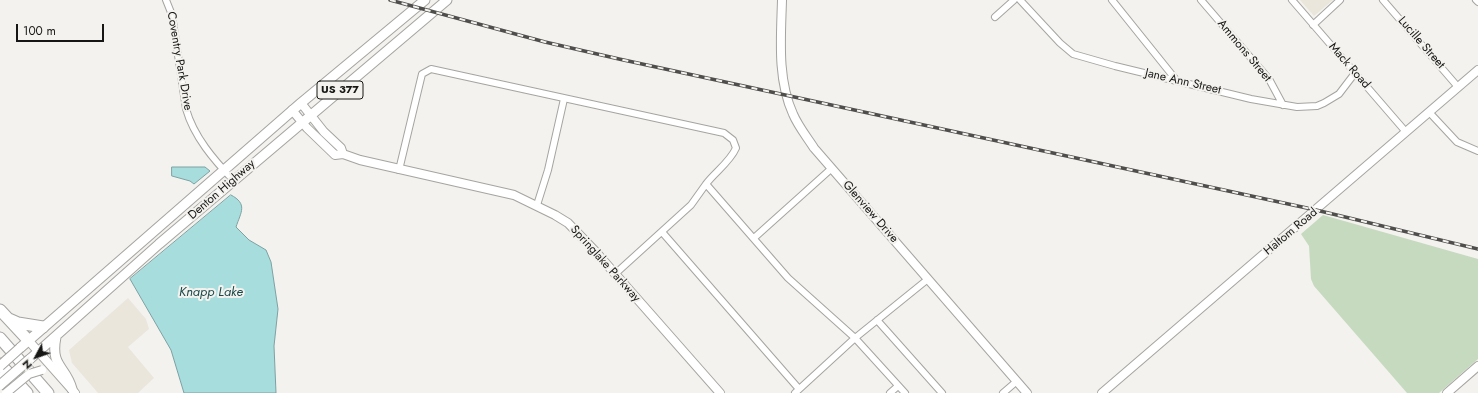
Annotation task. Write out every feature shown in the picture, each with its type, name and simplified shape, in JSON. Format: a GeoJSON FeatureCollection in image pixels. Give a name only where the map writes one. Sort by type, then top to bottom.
{"type":"FeatureCollection","features":[{"type":"Feature","properties":{"kind":"highway"},"geometry":{"type":"LineString","coordinates":[[0,310],[28,340]]}},
{"type":"Feature","properties":{"kind":"highway"},"geometry":{"type":"LineString","coordinates":[[8,319],[18,323],[43,327]]}},
{"type":"Feature","properties":{"kind":"highway"},"geometry":{"type":"LineString","coordinates":[[0,338],[48,393]]}},
{"type":"Feature","properties":{"kind":"highway"},"geometry":{"type":"LineString","coordinates":[[0,365],[27,393]]}},
{"type":"Feature","properties":{"kind":"highway"},"geometry":{"type":"LineString","coordinates":[[0,378],[14,393]]}},
{"type":"Feature","properties":{"kind":"main road","name":"Denton Highway"},"geometry":{"type":"LineString","coordinates":[[0,365],[301,102],[425,0]]}},
{"type":"Feature","properties":{"kind":"main road","name":"Denton Highway"},"geometry":{"type":"LineString","coordinates":[[0,385],[310,114],[447,0]]}},
{"type":"Feature","properties":{"kind":"main road","name":"Glenview Drive"},"geometry":{"type":"LineString","coordinates":[[782,0],[781,61],[786,95],[793,114],[803,132],[832,168],[1027,393]]}},
{"type":"Feature","properties":{"kind":"main road","name":"Haltom Road"},"geometry":{"type":"LineString","coordinates":[[1102,393],[1478,70]]}},
{"type":"Feature","properties":{"kind":"main road"},"geometry":{"type":"LineString","coordinates":[[301,102],[324,132],[341,148],[343,154]]}},
{"type":"Feature","properties":{"kind":"main road","name":"Springlake Parkway"},"geometry":{"type":"LineString","coordinates":[[292,110],[302,122],[335,154],[343,154],[399,170],[514,195],[537,205],[568,223],[720,393]]}},
{"type":"Feature","properties":{"kind":"main road"},"geometry":{"type":"LineString","coordinates":[[85,290],[84,300],[87,308]]}},
{"type":"Feature","properties":{"kind":"main road"},"geometry":{"type":"LineString","coordinates":[[56,337],[54,356],[57,364],[69,380],[73,391]]}},
{"type":"Feature","properties":{"kind":"main road"},"geometry":{"type":"LineString","coordinates":[[28,340],[73,391]]}},
{"type":"Feature","properties":{"kind":"main road"},"geometry":{"type":"LineString","coordinates":[[1447,393],[1478,366]]}},
{"type":"Feature","properties":{"kind":"main road"},"geometry":{"type":"LineString","coordinates":[[6,393],[29,374],[42,370],[58,373]]}},
{"type":"Feature","properties":{"kind":"street","name":"Coventry Park Drive"},"geometry":{"type":"LineString","coordinates":[[166,0],[172,15],[186,109],[190,123],[223,170],[234,181]]}},
{"type":"Feature","properties":{"kind":"street"},"geometry":{"type":"LineString","coordinates":[[995,17],[1014,0]]}},
{"type":"Feature","properties":{"kind":"street","name":"Jane Ann Street"},"geometry":{"type":"LineString","coordinates":[[1020,0],[1060,43],[1073,54],[1115,66],[1283,105],[1308,107],[1324,103],[1338,94],[1355,73]]}},
{"type":"Feature","properties":{"kind":"street"},"geometry":{"type":"LineString","coordinates":[[1112,0],[1177,81]]}},
{"type":"Feature","properties":{"kind":"street","name":"Ammons Street"},"geometry":{"type":"LineString","coordinates":[[1201,0],[1269,79],[1283,105]]}},
{"type":"Feature","properties":{"kind":"street","name":"Mack Road"},"geometry":{"type":"LineString","coordinates":[[1292,0],[1406,132]]}},
{"type":"Feature","properties":{"kind":"street"},"geometry":{"type":"LineString","coordinates":[[1313,24],[1340,0]]}},
{"type":"Feature","properties":{"kind":"street","name":"Lucille Street"},"geometry":{"type":"LineString","coordinates":[[1383,0],[1458,87]]}},
{"type":"Feature","properties":{"kind":"street"},"geometry":{"type":"LineString","coordinates":[[399,170],[422,74],[431,69],[724,133],[732,140],[736,148],[733,156],[714,172],[691,205],[615,274]]}},
{"type":"Feature","properties":{"kind":"street"},"geometry":{"type":"LineString","coordinates":[[537,205],[548,170],[564,99]]}},
{"type":"Feature","properties":{"kind":"street"},"geometry":{"type":"LineString","coordinates":[[1429,112],[1457,142],[1478,151]]}},
{"type":"Feature","properties":{"kind":"street"},"geometry":{"type":"LineString","coordinates":[[754,238],[832,168]]}},
{"type":"Feature","properties":{"kind":"street"},"geometry":{"type":"LineString","coordinates":[[706,184],[788,278],[855,338],[905,393]]}},
{"type":"Feature","properties":{"kind":"street"},"geometry":{"type":"LineString","coordinates":[[662,232],[797,391],[855,338],[928,279]]}},
{"type":"Feature","properties":{"kind":"street"},"geometry":{"type":"LineString","coordinates":[[877,320],[942,393]]}},
{"type":"Feature","properties":{"kind":"street"},"geometry":{"type":"LineString","coordinates":[[1003,393],[1017,381]]}},
{"type":"Feature","properties":{"kind":"street"},"geometry":{"type":"LineString","coordinates":[[890,393],[898,386]]}},
{"type":"Feature","properties":{"kind":"shaded area"},"geometry":{"type":"Polygon","coordinates":[[[1300,0],[1333,0],[1314,16],[1300,0]]]}},
{"type":"Feature","properties":{"kind":"shaded area"},"geometry":{"type":"Polygon","coordinates":[[[128,298],[146,319],[149,329],[128,347],[154,378],[138,393],[98,393],[72,363],[69,350],[128,298]]]}},
{"type":"Feature","properties":{"kind":"green space"},"geometry":{"type":"Polygon","coordinates":[[[1323,215],[1478,259],[1478,359],[1439,393],[1407,393],[1314,286],[1311,279],[1309,246],[1301,234],[1323,215]]]}},
{"type":"Feature","properties":{"kind":"water"},"geometry":{"type":"Polygon","coordinates":[[[172,167],[205,167],[210,171],[194,184],[190,181],[172,176],[172,167]]]}},
{"type":"Feature","properties":{"kind":"water","name":"Knapp Lake"},"geometry":{"type":"Polygon","coordinates":[[[231,195],[240,202],[242,209],[236,227],[249,240],[266,250],[271,262],[278,309],[274,346],[276,393],[184,393],[171,350],[130,279],[231,195]]]}},
{"type":"Feature","properties":{"kind":"railway"},"geometry":{"type":"LineString","coordinates":[[390,0],[545,42],[619,59],[1316,210],[1478,249]]}}]}
